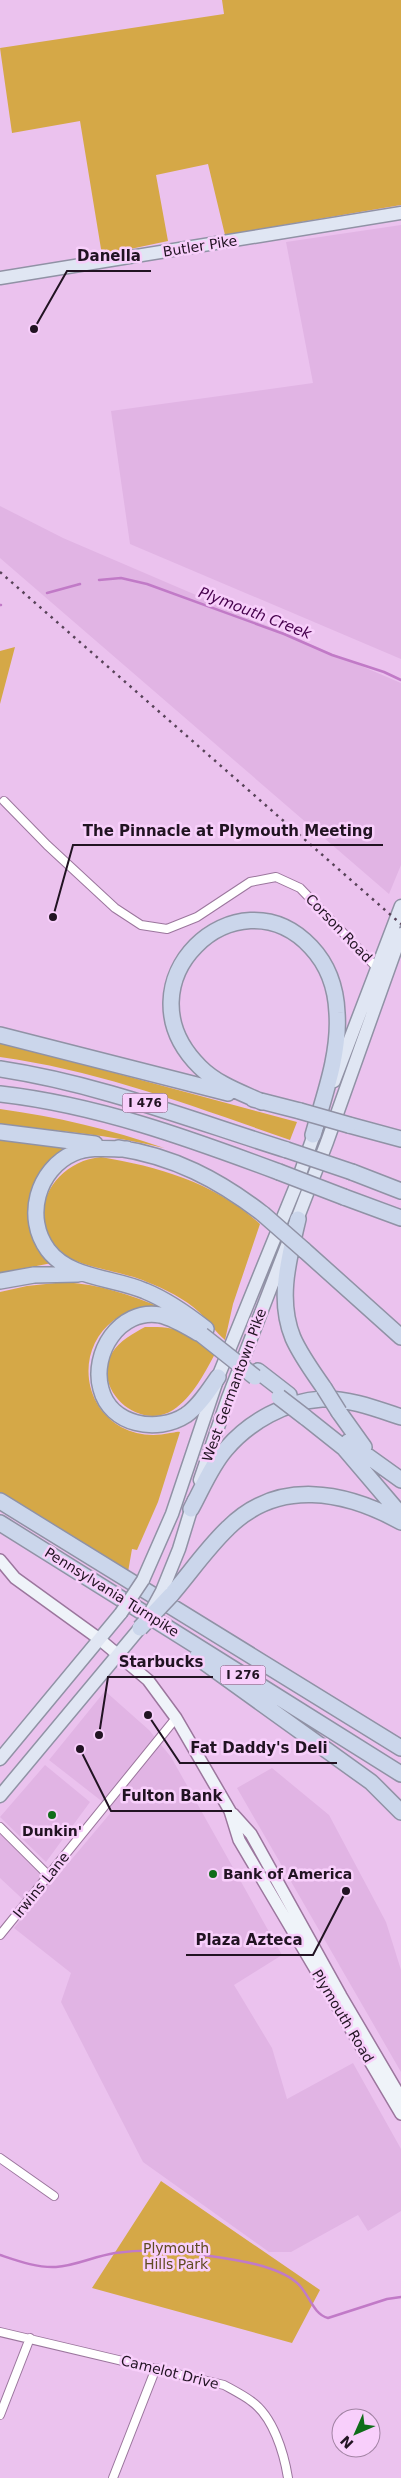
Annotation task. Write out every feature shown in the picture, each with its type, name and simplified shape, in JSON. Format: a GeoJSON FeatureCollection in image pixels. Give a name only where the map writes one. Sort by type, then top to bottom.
{"type":"FeatureCollection","features":[{"type":"Feature","properties":{"kind":"highway"},"geometry":{"type":"LineString","coordinates":[[262,1102],[227,1086],[200,1068],[184,1047],[176,1031],[170,1001],[180,967],[197,944],[221,928],[246,922],[262,922],[291,931],[316,952],[332,981],[337,1011],[336,1042],[313,1135]]}},
{"type":"Feature","properties":{"kind":"highway"},"geometry":{"type":"LineString","coordinates":[[0,1035],[300,1111],[401,1139]]}},
{"type":"Feature","properties":{"kind":"highway","name":"I 476"},"geometry":{"type":"LineString","coordinates":[[0,1069],[42,1075],[115,1094],[352,1172],[401,1191]]}},
{"type":"Feature","properties":{"kind":"highway","name":"I 476"},"geometry":{"type":"LineString","coordinates":[[0,1094],[96,1111],[186,1137],[401,1218]]}},
{"type":"Feature","properties":{"kind":"highway"},"geometry":{"type":"LineString","coordinates":[[0,1132],[127,1149],[176,1162],[199,1172],[226,1187],[263,1214],[401,1337]]}},
{"type":"Feature","properties":{"kind":"highway"},"geometry":{"type":"LineString","coordinates":[[127,1149],[88,1149],[69,1156],[48,1175],[37,1198],[37,1225],[47,1248],[69,1267],[144,1290],[174,1306],[284,1396],[401,1480]]}},
{"type":"Feature","properties":{"kind":"highway"},"geometry":{"type":"LineString","coordinates":[[298,1220],[286,1271],[286,1308],[293,1338],[339,1412],[365,1448],[401,1480]]}},
{"type":"Feature","properties":{"kind":"highway"},"geometry":{"type":"LineString","coordinates":[[0,1281],[34,1275],[92,1275]]}},
{"type":"Feature","properties":{"kind":"highway"},"geometry":{"type":"LineString","coordinates":[[204,1332],[158,1315],[148,1315],[128,1322],[109,1339],[102,1350],[98,1376],[101,1391],[107,1402],[127,1419],[138,1424],[162,1425],[186,1415],[195,1407],[218,1377]]}},
{"type":"Feature","properties":{"kind":"highway"},"geometry":{"type":"LineString","coordinates":[[192,1509],[226,1449],[260,1420],[286,1406],[323,1399],[380,1410],[401,1417]]}},
{"type":"Feature","properties":{"kind":"highway"},"geometry":{"type":"LineString","coordinates":[[309,1415],[344,1448],[401,1515]]}},
{"type":"Feature","properties":{"kind":"highway"},"geometry":{"type":"LineString","coordinates":[[140,1628],[166,1593],[228,1528],[251,1511],[276,1499],[309,1493],[341,1497],[378,1509],[401,1522]]}},
{"type":"Feature","properties":{"kind":"highway","name":"Pennsylvania Turnpike"},"geometry":{"type":"LineString","coordinates":[[0,1501],[401,1748]]}},
{"type":"Feature","properties":{"kind":"highway","name":"Pennsylvania Turnpike"},"geometry":{"type":"LineString","coordinates":[[0,1522],[401,1774]]}},
{"type":"Feature","properties":{"kind":"highway"},"geometry":{"type":"LineString","coordinates":[[85,1575],[155,1629],[359,1774],[383,1792],[401,1812]]}},
{"type":"Feature","properties":{"kind":"highway"},"geometry":{"type":"LineString","coordinates":[[371,1729],[382,1728],[401,1739]]}},
{"type":"Feature","properties":{"kind":"main road","name":"Butler Pike"},"geometry":{"type":"LineString","coordinates":[[0,278],[401,213]]}},
{"type":"Feature","properties":{"kind":"main road","name":"West Germantown Pike"},"geometry":{"type":"LineString","coordinates":[[0,1759],[98,1638],[121,1613],[143,1580],[172,1514],[218,1377],[295,1188],[313,1135],[401,906]]}},
{"type":"Feature","properties":{"kind":"main road","name":"West Germantown Pike"},"geometry":{"type":"LineString","coordinates":[[166,1593],[228,1398],[298,1220],[401,934]]}},
{"type":"Feature","properties":{"kind":"main road","name":"Plymouth Road"},"geometry":{"type":"LineString","coordinates":[[0,1560],[28,1588],[98,1638],[148,1680],[176,1718],[230,1811],[251,1834],[341,1996],[401,2098]]}},
{"type":"Feature","properties":{"kind":"main road"},"geometry":{"type":"LineString","coordinates":[[0,1796],[140,1628]]}},
{"type":"Feature","properties":{"kind":"main road","name":"Plymouth Road"},"geometry":{"type":"LineString","coordinates":[[230,1811],[239,1840],[401,2114]]}},
{"type":"Feature","properties":{"kind":"street","name":"Corson Road"},"geometry":{"type":"LineString","coordinates":[[4,801],[46,845],[115,908],[141,925],[167,930],[197,917],[250,882],[276,877],[300,888],[377,968]]}},
{"type":"Feature","properties":{"kind":"street","name":"Irwins Lane"},"geometry":{"type":"LineString","coordinates":[[0,1935],[176,1718]]}},
{"type":"Feature","properties":{"kind":"street"},"geometry":{"type":"LineString","coordinates":[[0,1827],[48,1875]]}},
{"type":"Feature","properties":{"kind":"street"},"geometry":{"type":"LineString","coordinates":[[0,2158],[54,2196]]}},
{"type":"Feature","properties":{"kind":"street","name":"Camelot Drive"},"geometry":{"type":"LineString","coordinates":[[0,2332],[224,2385],[253,2402],[274,2429],[286,2463],[288,2478]]}},
{"type":"Feature","properties":{"kind":"street"},"geometry":{"type":"LineString","coordinates":[[0,2414],[30,2338]]}},
{"type":"Feature","properties":{"kind":"street"},"geometry":{"type":"LineString","coordinates":[[113,2478],[156,2368]]}},
{"type":"Feature","properties":{"kind":"shaded area"},"geometry":{"type":"Polygon","coordinates":[[[401,225],[401,659],[130,544],[111,411],[313,383],[286,242],[401,225]]]}},
{"type":"Feature","properties":{"kind":"shaded area"},"geometry":{"type":"Polygon","coordinates":[[[0,506],[63,538],[401,683],[401,865],[389,894],[0,558],[0,506]]]}},
{"type":"Feature","properties":{"kind":"shaded area"},"geometry":{"type":"Polygon","coordinates":[[[105,1691],[149,1730],[171,1757],[282,1955],[234,1985],[272,2048],[287,2099],[353,2063],[401,2149],[401,2211],[368,2231],[358,2215],[291,2252],[269,2252],[143,2162],[61,2002],[71,1973],[14,1928],[31,1907],[0,1878],[0,1834],[50,1885],[113,1810],[49,1760],[105,1691]]]}},
{"type":"Feature","properties":{"kind":"shaded area"},"geometry":{"type":"Polygon","coordinates":[[[45,1765],[90,1802],[46,1862],[0,1817],[45,1765]]]}},
{"type":"Feature","properties":{"kind":"shaded area"},"geometry":{"type":"Polygon","coordinates":[[[272,1768],[329,1815],[386,1922],[401,1970],[401,2072],[237,1788],[272,1768]]]}},
{"type":"Feature","properties":{"kind":"green space"},"geometry":{"type":"Polygon","coordinates":[[[222,0],[401,0],[401,205],[225,235],[208,164],[156,175],[168,241],[102,255],[80,121],[12,133],[0,48],[224,14],[222,0]]]}},
{"type":"Feature","properties":{"kind":"green space"},"geometry":{"type":"Polygon","coordinates":[[[15,647],[0,704],[0,651],[15,647]]]}},
{"type":"Feature","properties":{"kind":"green space"},"geometry":{"type":"Polygon","coordinates":[[[0,1042],[297,1122],[290,1140],[147,1091],[75,1071],[0,1057],[0,1042]]]}},
{"type":"Feature","properties":{"kind":"green space"},"geometry":{"type":"Polygon","coordinates":[[[0,1109],[83,1124],[164,1148],[82,1133],[0,1127],[0,1109]]]}},
{"type":"Feature","properties":{"kind":"green space"},"geometry":{"type":"Polygon","coordinates":[[[0,1140],[63,1148],[64,1151],[36,1183],[52,1263],[0,1273],[0,1140]]]}},
{"type":"Feature","properties":{"kind":"green space"},"geometry":{"type":"Polygon","coordinates":[[[101,1157],[165,1172],[205,1187],[243,1210],[260,1224],[233,1304],[225,1340],[188,1303],[138,1278],[72,1259],[65,1255],[52,1241],[45,1226],[44,1210],[47,1195],[56,1181],[68,1170],[83,1161],[101,1157]]]}},
{"type":"Feature","properties":{"kind":"green space"},"geometry":{"type":"Polygon","coordinates":[[[65,1282],[91,1285],[115,1291],[162,1308],[131,1312],[114,1320],[102,1332],[94,1345],[89,1360],[91,1390],[98,1405],[108,1417],[121,1427],[139,1433],[157,1435],[180,1432],[158,1502],[137,1550],[132,1549],[128,1572],[0,1492],[0,1292],[27,1286],[65,1282]]]}},
{"type":"Feature","properties":{"kind":"green space"},"geometry":{"type":"Polygon","coordinates":[[[145,1327],[176,1329],[216,1352],[198,1384],[187,1398],[173,1410],[160,1415],[146,1415],[133,1411],[113,1393],[108,1380],[107,1367],[112,1353],[127,1338],[145,1327]]]}},
{"type":"Feature","properties":{"kind":"green space","name":"Plymouth Hills Park"},"geometry":{"type":"Polygon","coordinates":[[[161,2181],[320,2290],[292,2343],[92,2288],[161,2181]]]}},
{"type":"Feature","properties":{"kind":"waterway","name":"Plymouth Creek"},"geometry":{"type":"LineString","coordinates":[[99,580],[121,578],[147,584],[284,634],[332,655],[384,672],[401,680]]}},
{"type":"Feature","properties":{"kind":"waterway","name":"Plymouth Creek"},"geometry":{"type":"LineString","coordinates":[[47,593],[80,584]]}},
{"type":"Feature","properties":{"kind":"waterway"},"geometry":{"type":"LineString","coordinates":[[0,2255],[28,2264],[49,2267],[70,2265],[115,2253],[137,2251],[181,2252],[238,2261],[264,2267],[287,2276],[300,2286],[318,2312],[328,2318],[387,2299],[401,2297]]}},
{"type":"Feature","properties":{"kind":"railway"},"geometry":{"type":"LineString","coordinates":[[0,572],[401,924]]}},
{"type":"Feature","properties":{"kind":"place","name":"Danella"},"geometry":{"type":"Point","coordinates":[34,329]}},
{"type":"Feature","properties":{"kind":"place","name":"The Pinnacle at Plymouth Meeting"},"geometry":{"type":"Point","coordinates":[53,917]}},
{"type":"Feature","properties":{"kind":"place","name":"Fat Daddy's Deli"},"geometry":{"type":"Point","coordinates":[148,1715]}},
{"type":"Feature","properties":{"kind":"place","name":"Starbucks"},"geometry":{"type":"Point","coordinates":[99,1735]}},
{"type":"Feature","properties":{"kind":"place","name":"Fulton Bank"},"geometry":{"type":"Point","coordinates":[80,1749]}},
{"type":"Feature","properties":{"kind":"place","name":"Dunkin'"},"geometry":{"type":"Point","coordinates":[52,1815]}},
{"type":"Feature","properties":{"kind":"place","name":"Bank of America"},"geometry":{"type":"Point","coordinates":[213,1874]}},
{"type":"Feature","properties":{"kind":"place","name":"Plaza Azteca"},"geometry":{"type":"Point","coordinates":[346,1891]}}]}
